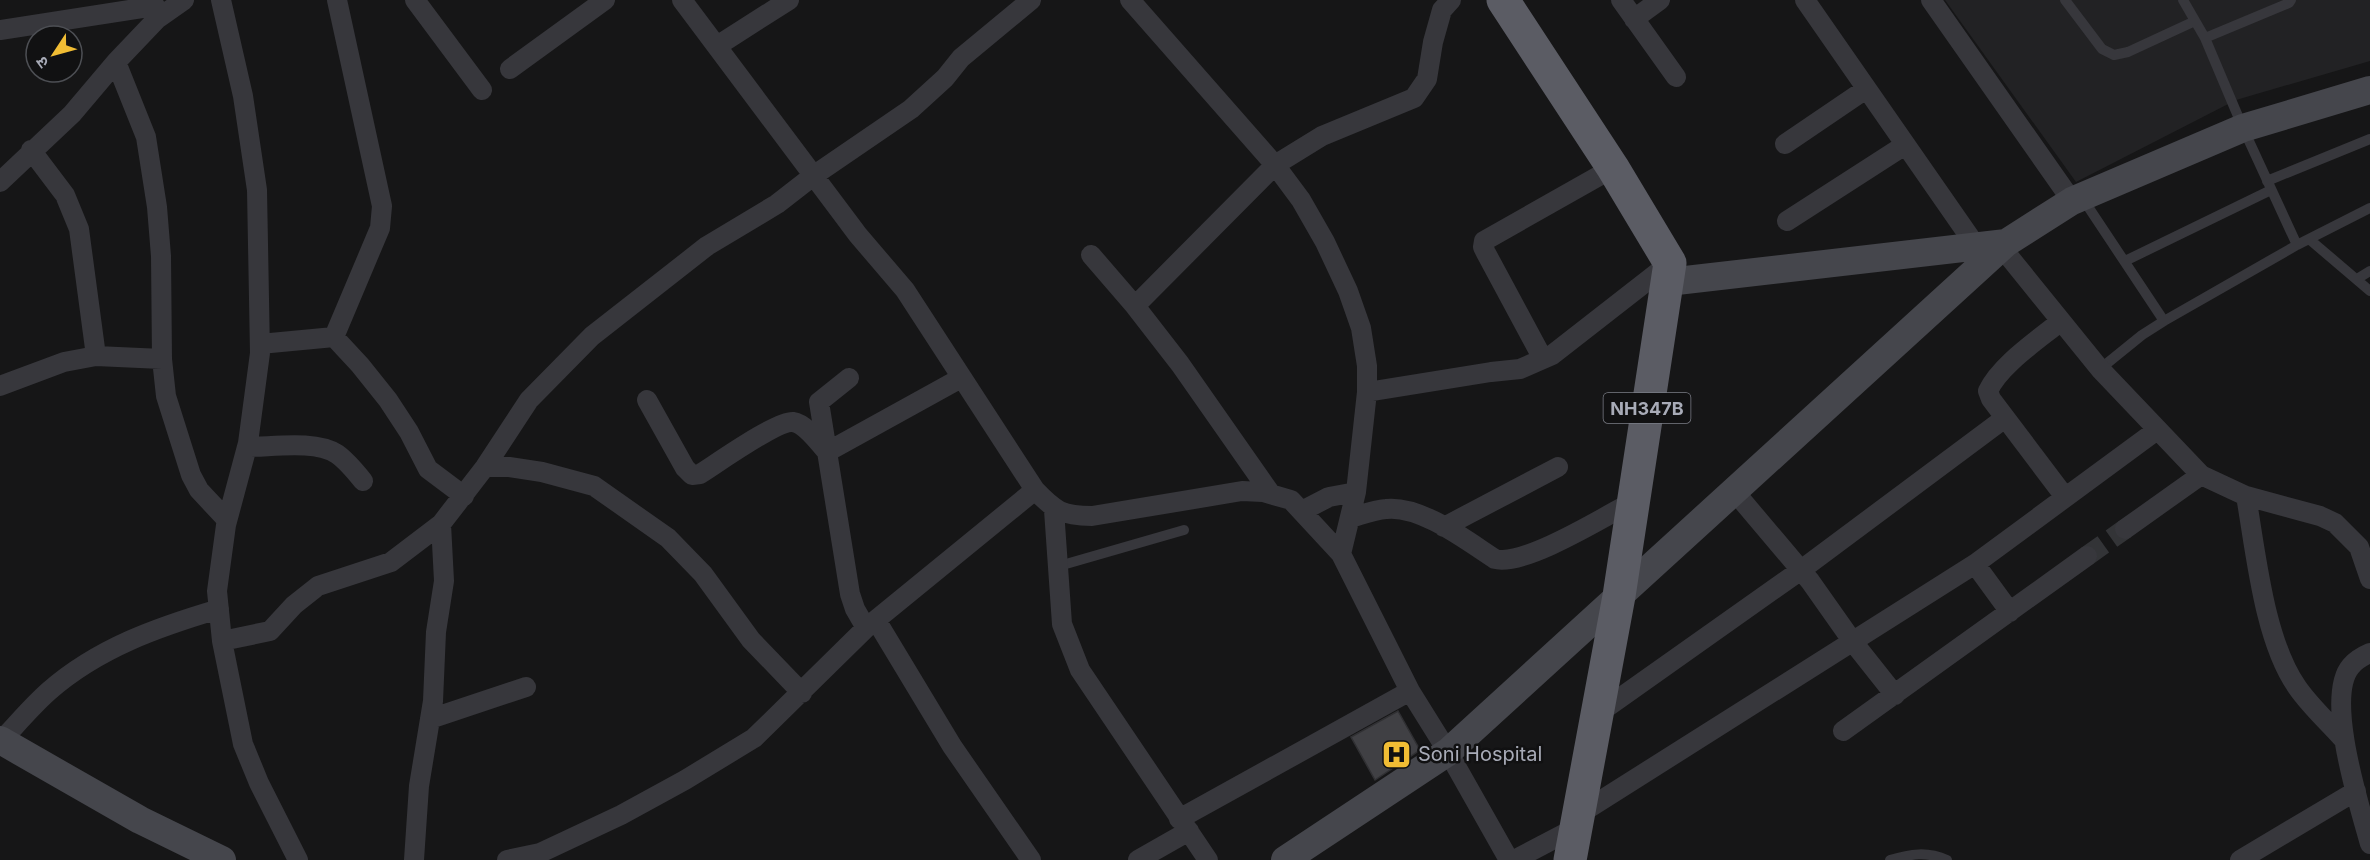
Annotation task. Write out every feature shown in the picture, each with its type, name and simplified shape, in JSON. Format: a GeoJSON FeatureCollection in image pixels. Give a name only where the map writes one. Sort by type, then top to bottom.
{"type":"FeatureCollection","features":[{"type":"Feature","properties":{"kind":"highway"},"geometry":{"type":"LineString","coordinates":[[1503,0],[1612,168],[1669,273]]}},
{"type":"Feature","properties":{"kind":"highway","name":"NH347B"},"geometry":{"type":"LineString","coordinates":[[1570,860],[1618,596],[1669,273]]}},
{"type":"Feature","properties":{"kind":"main road"},"geometry":{"type":"LineString","coordinates":[[1287,859],[1448,752],[1734,491],[1995,246],[2077,199],[2243,128],[2370,90]]}},
{"type":"Feature","properties":{"kind":"main road"},"geometry":{"type":"LineString","coordinates":[[1669,273],[1995,246]]}},
{"type":"Feature","properties":{"kind":"main road"},"geometry":{"type":"LineString","coordinates":[[1,741],[140,820],[222,860]]}},
{"type":"Feature","properties":{"kind":"street"},"geometry":{"type":"LineString","coordinates":[[0,30],[155,8],[184,0]]}},
{"type":"Feature","properties":{"kind":"street"},"geometry":{"type":"LineString","coordinates":[[221,0],[243,96],[257,190],[260,344],[247,447],[227,520],[217,591],[222,640],[243,744],[259,783],[298,860]]}},
{"type":"Feature","properties":{"kind":"street"},"geometry":{"type":"LineString","coordinates":[[334,337],[380,228],[382,206],[337,0]]}},
{"type":"Feature","properties":{"kind":"street"},"geometry":{"type":"LineString","coordinates":[[415,0],[482,90]]}},
{"type":"Feature","properties":{"kind":"street"},"geometry":{"type":"LineString","coordinates":[[510,69],[605,0]]}},
{"type":"Feature","properties":{"kind":"street"},"geometry":{"type":"LineString","coordinates":[[682,0],[858,235],[905,290],[1035,490],[1054,510],[1072,516],[1092,516],[1242,490],[1271,494],[1291,500],[1302,511],[1341,554],[1410,691],[1512,860],[1576,822],[1975,564],[2157,430]]}},
{"type":"Feature","properties":{"kind":"street"},"geometry":{"type":"LineString","coordinates":[[717,46],[789,0]]}},
{"type":"Feature","properties":{"kind":"street"},"geometry":{"type":"LineString","coordinates":[[222,640],[270,631],[294,605],[318,586],[391,562],[441,524],[485,467],[529,400],[592,336],[707,246],[777,204],[813,176],[911,109],[945,78],[961,58],[1031,0]]}},
{"type":"Feature","properties":{"kind":"street"},"geometry":{"type":"LineString","coordinates":[[1130,0],[1275,165],[1301,200],[1325,242],[1348,291],[1361,328],[1367,366],[1356,492],[1341,554]]}},
{"type":"Feature","properties":{"kind":"street"},"geometry":{"type":"LineString","coordinates":[[1135,306],[1275,165],[1322,136],[1413,98],[1427,80],[1433,42],[1442,9],[1451,0]]}},
{"type":"Feature","properties":{"kind":"street"},"geometry":{"type":"LineString","coordinates":[[1621,0],[1676,77]]}},
{"type":"Feature","properties":{"kind":"street"},"geometry":{"type":"LineString","coordinates":[[1634,19],[1660,0]]}},
{"type":"Feature","properties":{"kind":"street"},"geometry":{"type":"LineString","coordinates":[[1804,0],[1905,146],[2061,321],[2100,369],[2201,475],[2246,496],[2320,516],[2335,523],[2359,547],[2369,568]]}},
{"type":"Feature","properties":{"kind":"street"},"geometry":{"type":"LineString","coordinates":[[1931,0],[2077,199]]}},
{"type":"Feature","properties":{"kind":"street"},"geometry":{"type":"LineString","coordinates":[[0,182],[31,150],[72,114],[116,62],[155,8]]}},
{"type":"Feature","properties":{"kind":"street"},"geometry":{"type":"LineString","coordinates":[[116,62],[146,137],[155,195],[161,256],[162,359],[166,396],[191,476],[199,490],[227,520]]}},
{"type":"Feature","properties":{"kind":"street"},"geometry":{"type":"LineString","coordinates":[[1785,144],[1866,89]]}},
{"type":"Feature","properties":{"kind":"street"},"geometry":{"type":"LineString","coordinates":[[1787,221],[1905,146]]}},
{"type":"Feature","properties":{"kind":"street"},"geometry":{"type":"LineString","coordinates":[[31,150],[65,195],[79,229],[96,356]]}},
{"type":"Feature","properties":{"kind":"street"},"geometry":{"type":"LineString","coordinates":[[1543,359],[1483,247],[1484,241],[1612,168]]}},
{"type":"Feature","properties":{"kind":"street"},"geometry":{"type":"LineString","coordinates":[[1091,255],[1180,363],[1271,494]]}},
{"type":"Feature","properties":{"kind":"street"},"geometry":{"type":"LineString","coordinates":[[1366,392],[1520,369],[1552,355],[1669,273]]}},
{"type":"Feature","properties":{"kind":"street"},"geometry":{"type":"LineString","coordinates":[[2061,321],[1993,381],[1988,391],[1991,399],[2065,497]]}},
{"type":"Feature","properties":{"kind":"street"},"geometry":{"type":"LineString","coordinates":[[260,344],[334,337]]}},
{"type":"Feature","properties":{"kind":"street"},"geometry":{"type":"LineString","coordinates":[[334,337],[388,400],[409,432],[428,469],[464,496]]}},
{"type":"Feature","properties":{"kind":"street"},"geometry":{"type":"LineString","coordinates":[[0,386],[64,362],[96,356],[162,359]]}},
{"type":"Feature","properties":{"kind":"street"},"geometry":{"type":"LineString","coordinates":[[849,378],[819,402],[850,594],[855,609],[871,624],[1031,860]]}},
{"type":"Feature","properties":{"kind":"street"},"geometry":{"type":"LineString","coordinates":[[827,452],[961,378]]}},
{"type":"Feature","properties":{"kind":"street"},"geometry":{"type":"LineString","coordinates":[[647,400],[685,468],[692,475],[700,474],[775,426],[791,421],[801,425],[827,452]]}},
{"type":"Feature","properties":{"kind":"street"},"geometry":{"type":"LineString","coordinates":[[1596,715],[1801,570],[2005,418]]}},
{"type":"Feature","properties":{"kind":"street"},"geometry":{"type":"LineString","coordinates":[[247,447],[315,446],[340,456],[363,481]]}},
{"type":"Feature","properties":{"kind":"street"},"geometry":{"type":"LineString","coordinates":[[485,467],[510,467],[542,472],[594,486],[668,538],[703,574],[751,640],[801,693]]}},
{"type":"Feature","properties":{"kind":"street"},"geometry":{"type":"LineString","coordinates":[[1444,527],[1558,467]]}},
{"type":"Feature","properties":{"kind":"street"},"geometry":{"type":"LineString","coordinates":[[2125,530],[2201,475]]}},
{"type":"Feature","properties":{"kind":"street"},"geometry":{"type":"LineString","coordinates":[[507,860],[540,853],[621,815],[754,738],[871,624],[1035,490]]}},
{"type":"Feature","properties":{"kind":"street"},"geometry":{"type":"LineString","coordinates":[[1734,491],[1801,570],[1895,695]]}},
{"type":"Feature","properties":{"kind":"street"},"geometry":{"type":"LineString","coordinates":[[1302,511],[1329,497],[1356,492]]}},
{"type":"Feature","properties":{"kind":"street"},"geometry":{"type":"LineString","coordinates":[[2246,496],[2277,651],[2297,687],[2343,739]]}},
{"type":"Feature","properties":{"kind":"street"},"geometry":{"type":"LineString","coordinates":[[1350,518],[1388,508],[1415,513],[1444,527],[1495,559],[1511,560],[1542,549],[1632,502]]}},
{"type":"Feature","properties":{"kind":"street"},"geometry":{"type":"LineString","coordinates":[[1054,510],[1062,624],[1080,670],[1208,860]]}},
{"type":"Feature","properties":{"kind":"street"},"geometry":{"type":"LineString","coordinates":[[414,860],[419,786],[430,719],[436,632],[444,581],[441,524]]}},
{"type":"Feature","properties":{"kind":"street"},"geometry":{"type":"LineString","coordinates":[[1843,731],[2087,556]]}},
{"type":"Feature","properties":{"kind":"street"},"geometry":{"type":"LineString","coordinates":[[1975,564],[2010,612]]}},
{"type":"Feature","properties":{"kind":"street"},"geometry":{"type":"LineString","coordinates":[[1,741],[50,690],[125,641],[219,609]]}},
{"type":"Feature","properties":{"kind":"street"},"geometry":{"type":"LineString","coordinates":[[2370,653],[2350,667],[2343,685],[2341,711],[2343,739],[2370,844]]}},
{"type":"Feature","properties":{"kind":"street"},"geometry":{"type":"LineString","coordinates":[[430,719],[526,687]]}},
{"type":"Feature","properties":{"kind":"street"},"geometry":{"type":"LineString","coordinates":[[1138,860],[1184,825],[1410,691]]}},
{"type":"Feature","properties":{"kind":"street"},"geometry":{"type":"LineString","coordinates":[[2240,860],[2356,790]]}},
{"type":"Feature","properties":{"kind":"lane"},"geometry":{"type":"LineString","coordinates":[[2065,0],[2102,49],[2114,55],[2128,52],[2196,21]]}},
{"type":"Feature","properties":{"kind":"lane"},"geometry":{"type":"LineString","coordinates":[[2183,0],[2205,38],[2296,245]]}},
{"type":"Feature","properties":{"kind":"lane"},"geometry":{"type":"LineString","coordinates":[[2205,38],[2289,3],[2291,0]]}},
{"type":"Feature","properties":{"kind":"lane"},"geometry":{"type":"LineString","coordinates":[[2125,261],[2269,185],[2370,139]]}},
{"type":"Feature","properties":{"kind":"lane"},"geometry":{"type":"LineString","coordinates":[[2077,199],[2125,261],[2164,321]]}},
{"type":"Feature","properties":{"kind":"lane"},"geometry":{"type":"LineString","coordinates":[[2100,369],[2142,335],[2164,321],[2296,245],[2370,208]]}},
{"type":"Feature","properties":{"kind":"lane"},"geometry":{"type":"LineString","coordinates":[[2309,239],[2370,291]]}},
{"type":"Feature","properties":{"kind":"lane"},"geometry":{"type":"LineString","coordinates":[[2356,279],[2370,271]]}},
{"type":"Feature","properties":{"kind":"lane"},"geometry":{"type":"LineString","coordinates":[[1059,566],[1184,530]]}},
{"type":"Feature","properties":{"kind":"lane"},"geometry":{"type":"LineString","coordinates":[[1890,860],[1916,853],[1938,856],[1947,860]]}},
{"type":"Feature","properties":{"kind":"shaded area"},"geometry":{"type":"Polygon","coordinates":[[[1945,0],[2370,0],[2370,61],[2236,100],[2076,182],[1945,0]]]}},
{"type":"Feature","properties":{"kind":"building"},"geometry":{"type":"Polygon","coordinates":[[[1398,711],[1420,750],[1375,780],[1351,737],[1398,711]]]}},
{"type":"Feature","properties":{"kind":"tunnel"},"geometry":{"type":"LineString","coordinates":[[2087,556],[2125,529]]}},
{"type":"Feature","properties":{"kind":"place","name":"Soni Hospital"},"geometry":{"type":"Point","coordinates":[1397,754]}}]}
